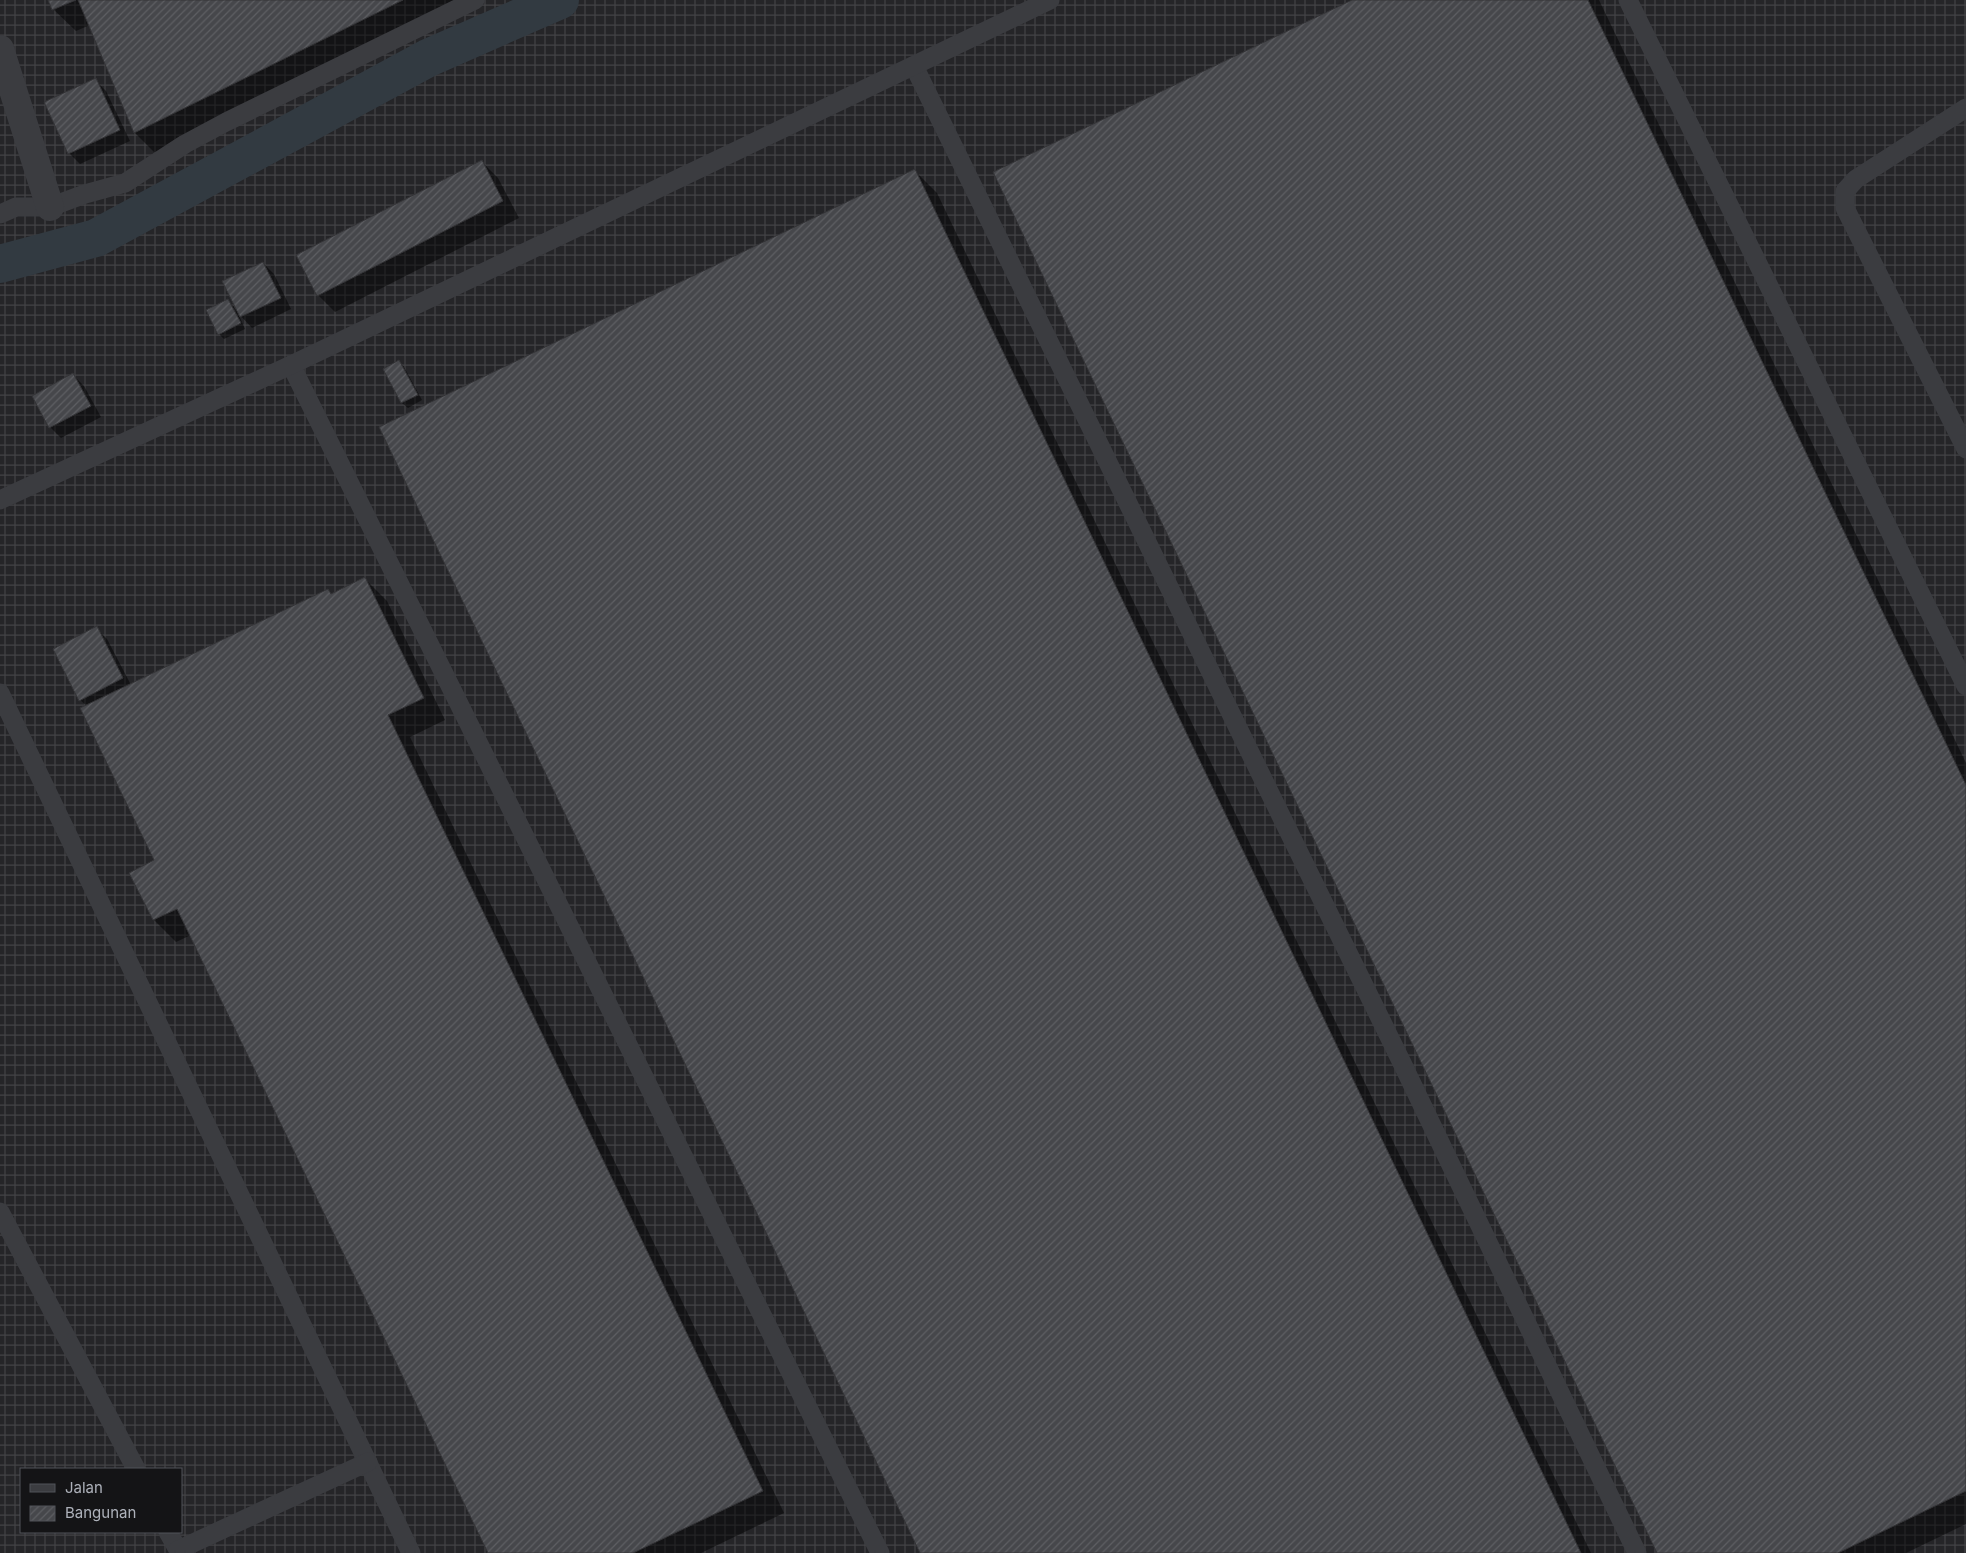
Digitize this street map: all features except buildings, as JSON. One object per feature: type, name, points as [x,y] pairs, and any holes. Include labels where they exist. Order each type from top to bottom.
[{"type":"street","points":[[0,49],[50,206]]},
{"type":"lane","points":[[0,214],[16,207],[50,206],[125,183],[185,144],[226,122],[475,0]]},
{"type":"lane","points":[[0,500],[291,365],[1050,0]]},
{"type":"lane","points":[[1628,0],[1966,686]]},
{"type":"lane","points":[[914,66],[1402,1063],[1637,1553]]},
{"type":"lane","points":[[1966,108],[1856,179],[1845,191],[1845,208],[1966,449]]},
{"type":"lane","points":[[291,365],[880,1553]]},
{"type":"lane","points":[[0,693],[411,1553]]},
{"type":"lane","points":[[0,1212],[135,1468]]},
{"type":"lane","points":[[169,1533],[179,1551],[368,1462]]},
{"type":"shaded area","points":[[0,0],[1966,0],[1966,1553],[0,1553]]},
{"type":"waterway","points":[[0,264],[96,238],[428,58],[560,0]]}]
